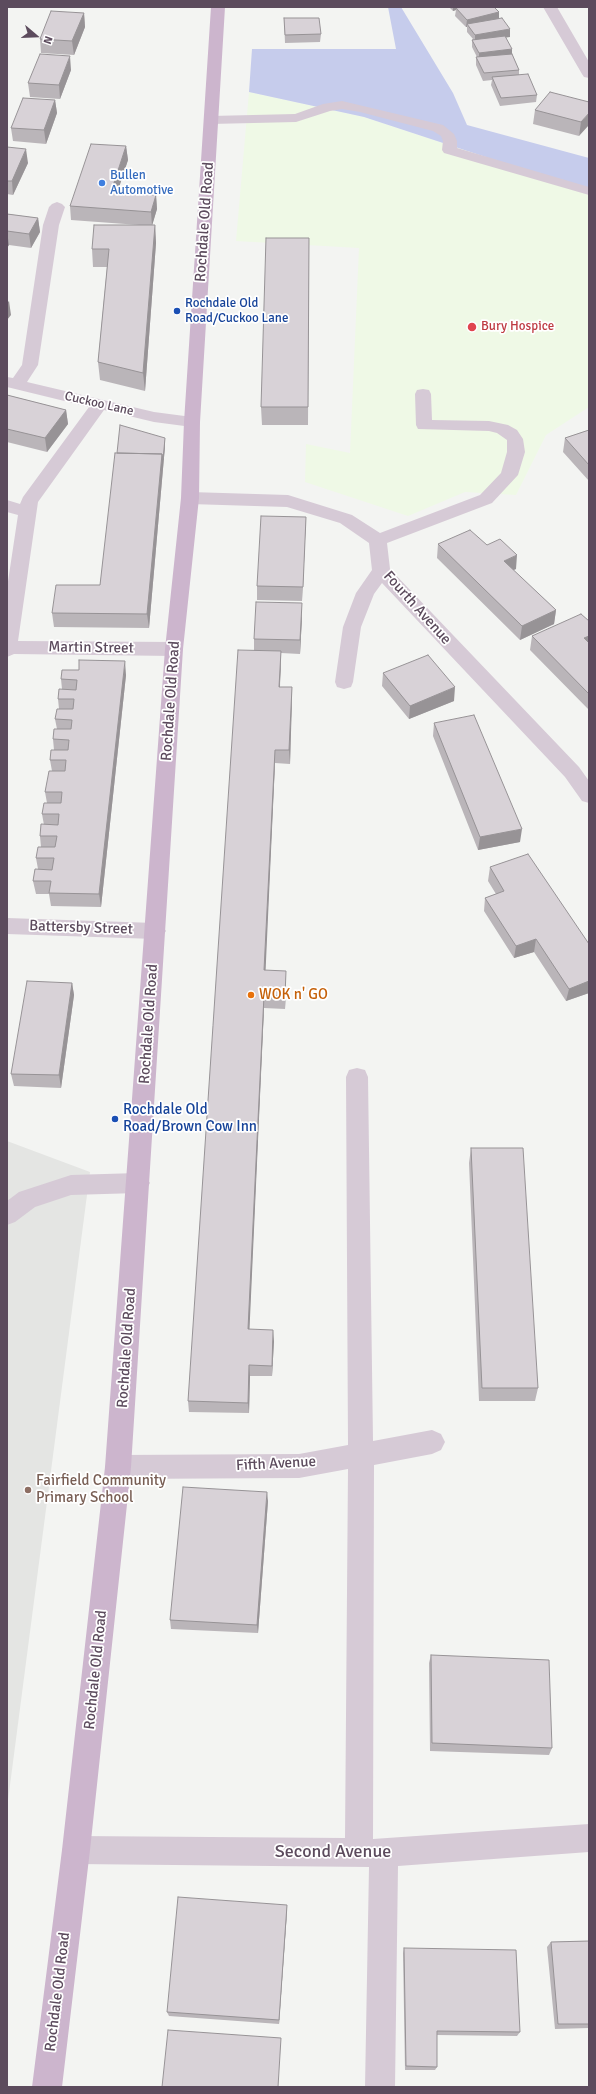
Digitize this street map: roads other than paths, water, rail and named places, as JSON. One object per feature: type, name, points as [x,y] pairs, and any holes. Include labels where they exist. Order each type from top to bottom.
[{"type":"main road","name":"Rochdale Old Road","points":[[47,2087],[76,1850],[118,1467],[174,649],[190,498],[192,422],[218,7]]},
{"type":"street","points":[[550,7],[589,74]]},
{"type":"street","points":[[211,120],[290,119],[328,107],[342,105],[360,108],[438,128],[447,134],[450,141],[449,150],[586,191]]},
{"type":"street","points":[[12,383],[30,365],[51,225],[57,207]]},
{"type":"street","name":"Cuckoo Lane","points":[[12,383],[154,417],[192,422]]},
{"type":"street","points":[[190,498],[288,501],[346,520],[378,540],[486,500],[509,475],[516,452],[515,439],[511,434],[502,429],[489,426],[424,425],[423,394]]},
{"type":"street","points":[[7,648],[29,501],[100,404]]},
{"type":"street","points":[[7,506],[28,512]]},
{"type":"street","name":"Fourth Avenue","points":[[378,540],[381,570],[572,772],[589,796]]},
{"type":"street","points":[[344,682],[352,627],[365,594],[381,570]]},
{"type":"street","name":"Martin Street","points":[[7,648],[174,649]]},
{"type":"street","name":"Battersby Street","points":[[7,926],[155,931]]},
{"type":"street","points":[[357,1077],[361,1455],[380,2087]]},
{"type":"street","points":[[7,1215],[28,1199],[71,1185],[138,1183]]},
{"type":"street","name":"Fifth Avenue","points":[[118,1467],[299,1466],[432,1442]]},
{"type":"street","name":"Second Avenue","points":[[76,1850],[372,1853],[589,1838]]},
{"type":"place","name":"Bullen Automotive","points":[[102,183]]},
{"type":"place","name":"Rochdale Old Road/Cuckoo Lane","points":[[177,311]]},
{"type":"place","name":"Bury Hospice","points":[[472,327]]},
{"type":"place","name":"WOK n' GO","points":[[251,995]]},
{"type":"place","name":"Rochdale Old Road/Brown Cow Inn","points":[[115,1119]]},
{"type":"place","name":"Fairfield Community Primary School","points":[[28,1490]]}]
